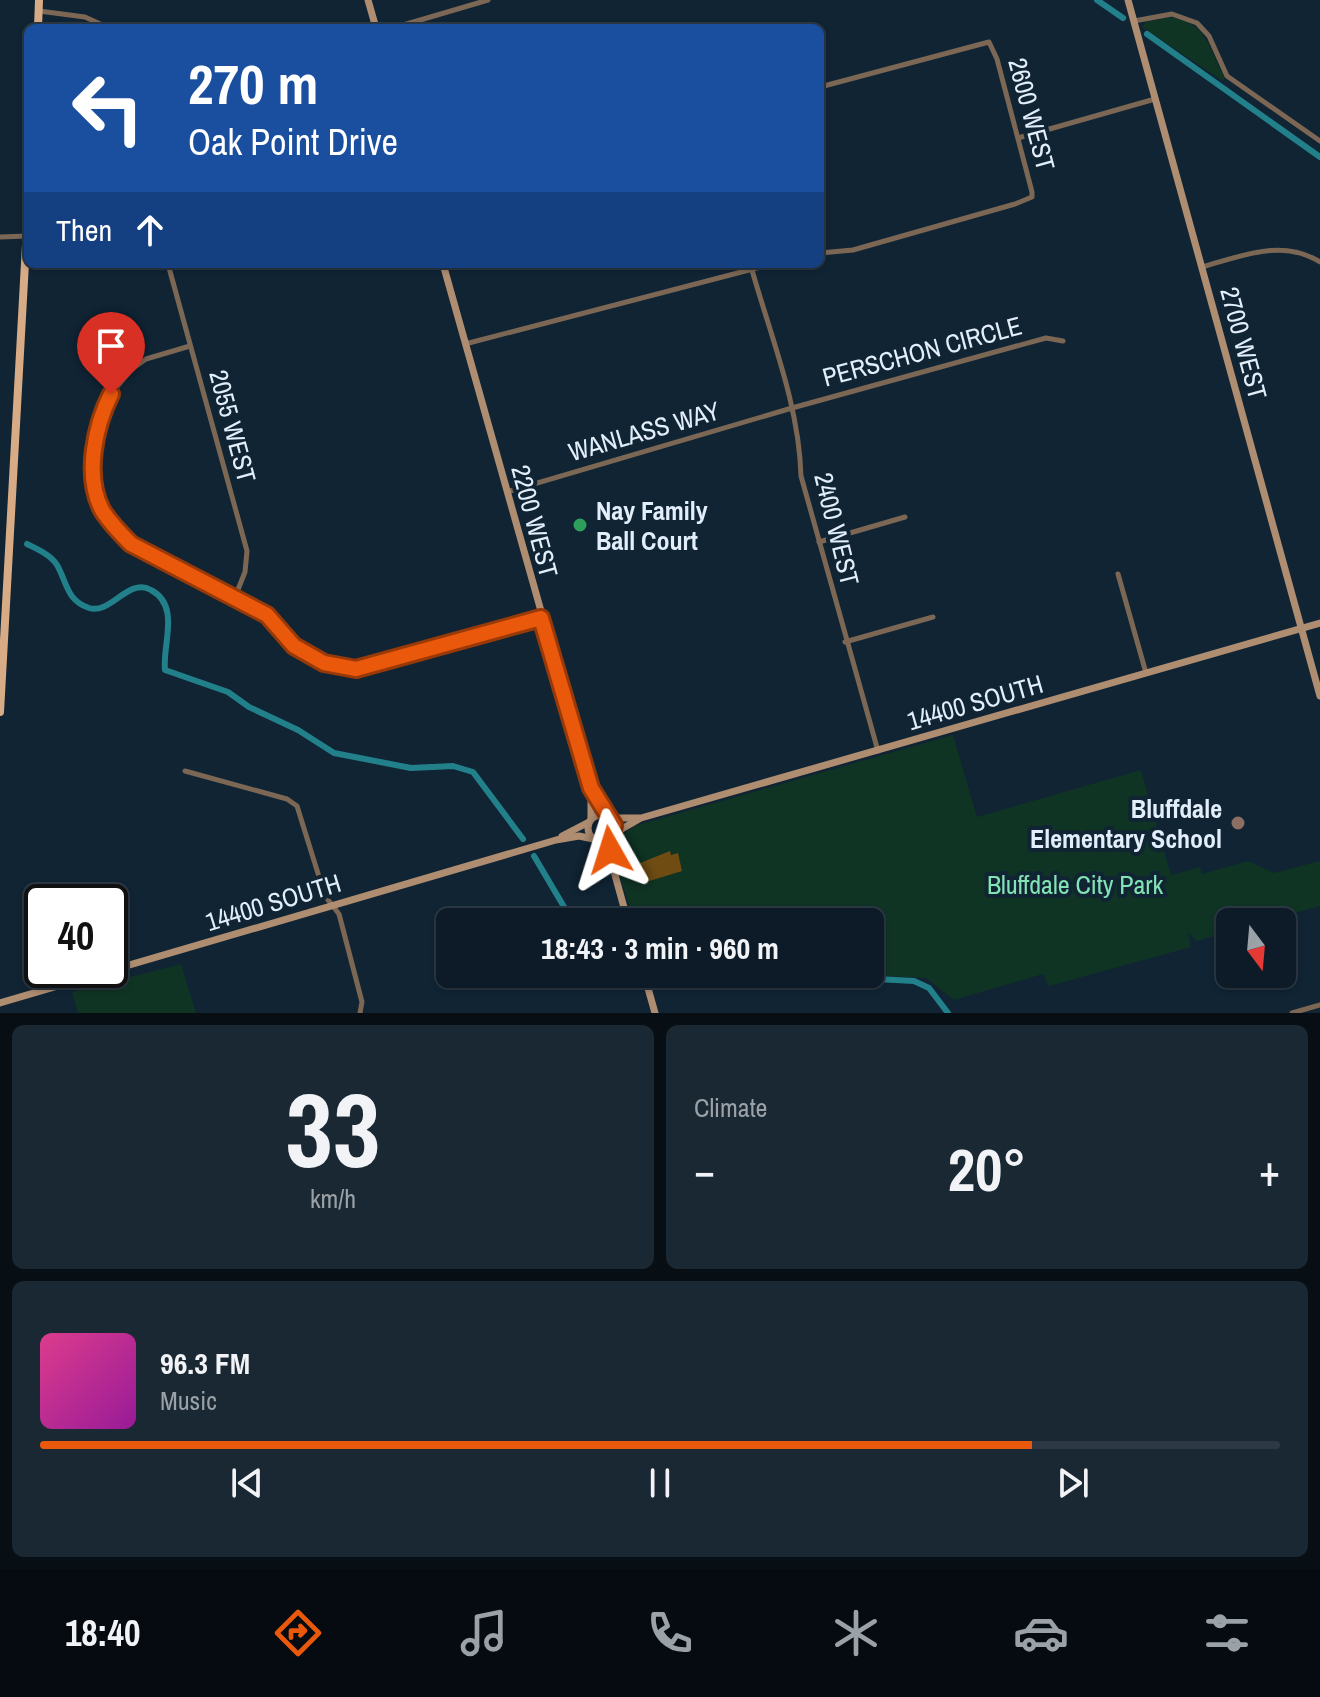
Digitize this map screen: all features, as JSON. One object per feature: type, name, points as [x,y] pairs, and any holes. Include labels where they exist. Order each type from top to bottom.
[{"type":"main road","points":[[38,24],[39,0]]},
{"type":"main road","points":[[368,0],[375,24]]},
{"type":"main road","name":"2700 WEST","points":[[1128,0],[1320,696]]},
{"type":"main road","points":[[0,712],[5,544],[25,268]]},
{"type":"main road","name":"2200 WEST","points":[[444,268],[591,788],[609,817]]},
{"type":"main road","name":"14400 SOUTH","points":[[612,835],[641,818],[1320,623]]},
{"type":"main road","name":"2200 WEST","points":[[590,821],[591,788]]},
{"type":"main road","points":[[612,864],[588,831],[590,821],[598,815],[609,817],[614,825],[612,864],[624,908]]},
{"type":"main road","name":"14400 SOUTH","points":[[609,817],[641,818]]},
{"type":"main road","name":"14400 SOUTH","points":[[556,840],[590,821]]},
{"type":"main road","points":[[594,840],[605,841],[612,835]]},
{"type":"main road","name":"14400 SOUTH","points":[[0,1003],[556,840],[579,836],[594,840]]},
{"type":"main road","points":[[648,988],[655,1013]]},
{"type":"street","points":[[407,24],[488,0]]},
{"type":"street","points":[[39,11],[85,17],[100,24]]},
{"type":"street","points":[[1134,21],[1172,14],[1197,23],[1209,36],[1227,76],[1320,141]]},
{"type":"street","name":"2600 WEST","points":[[824,86],[989,42],[1032,197],[853,250],[824,253]]},
{"type":"street","points":[[1018,138],[1155,99]]},
{"type":"street","points":[[0,237],[24,236]]},
{"type":"street","points":[[1202,267],[1282,249],[1320,262]]},
{"type":"street","name":"2055 WEST","points":[[169,268],[247,551],[245,572],[235,597]]},
{"type":"street","points":[[465,344],[759,268]]},
{"type":"street","name":"2400 WEST","points":[[752,270],[792,408],[800,442],[801,476],[878,751]]},
{"type":"street","name":"PERSCHON CIRCLE","points":[[792,408],[1046,338],[1063,341]]},
{"type":"street","points":[[190,346],[146,359],[116,387],[97,428],[94,476],[101,508],[131,544],[267,615],[294,646],[324,663],[356,669],[541,618]]},
{"type":"street","name":"WANLASS WAY","points":[[507,492],[792,408]]},
{"type":"street","points":[[819,542],[905,517]]},
{"type":"street","points":[[1118,574],[1146,675]]},
{"type":"street","points":[[845,642],[933,617]]},
{"type":"street","points":[[185,771],[287,799],[297,806],[325,896],[339,914],[362,1002],[360,1013]]},
{"type":"street","points":[[1292,1013],[1320,1005]]},
{"type":"green space","points":[[1171,17],[1184,21],[1200,32],[1225,77],[1223,81],[1142,27],[1146,22]]},
{"type":"green space","name":"Bluffdale City Park","points":[[953,735],[977,817],[1141,770],[1171,875],[1200,867],[1202,874],[1248,861],[1274,873],[1320,861],[1320,906],[1296,913],[1296,908],[1216,908],[1216,935],[1197,941],[1188,933],[1191,947],[1049,986],[1043,974],[954,1000],[926,978],[884,976],[884,908],[630,908],[614,859],[615,841],[634,826]]},
{"type":"green space","points":[[181,964],[196,1013],[78,1013],[72,992],[88,988],[128,988],[128,978]]},
{"type":"building","points":[[670,851],[671,855],[678,853],[682,871],[646,882],[640,863]]},
{"type":"waterway","points":[[1097,0],[1123,18]]},
{"type":"waterway","points":[[1147,34],[1320,157]]},
{"type":"waterway","points":[[27,544],[54,561],[71,595],[81,605],[97,609],[135,588],[143,587],[160,597],[168,616],[165,670],[228,692],[249,707],[298,730],[334,753],[411,768],[453,766],[473,772],[523,839]]},
{"type":"waterway","points":[[534,856],[565,908]]},
{"type":"waterway","points":[[884,979],[914,981],[929,988],[948,1013]]},
{"type":"place","name":"Nay Family Ball Court","points":[[580,525]]},
{"type":"place","name":"Bluffdale Elementary School","points":[[1238,823]]},
{"type":"route","points":[[111,394],[97,428],[94,476],[101,508],[113,526],[131,544],[267,615],[294,646],[324,663],[356,669],[541,618],[591,788],[613,821],[615,829],[610,850]]}]
